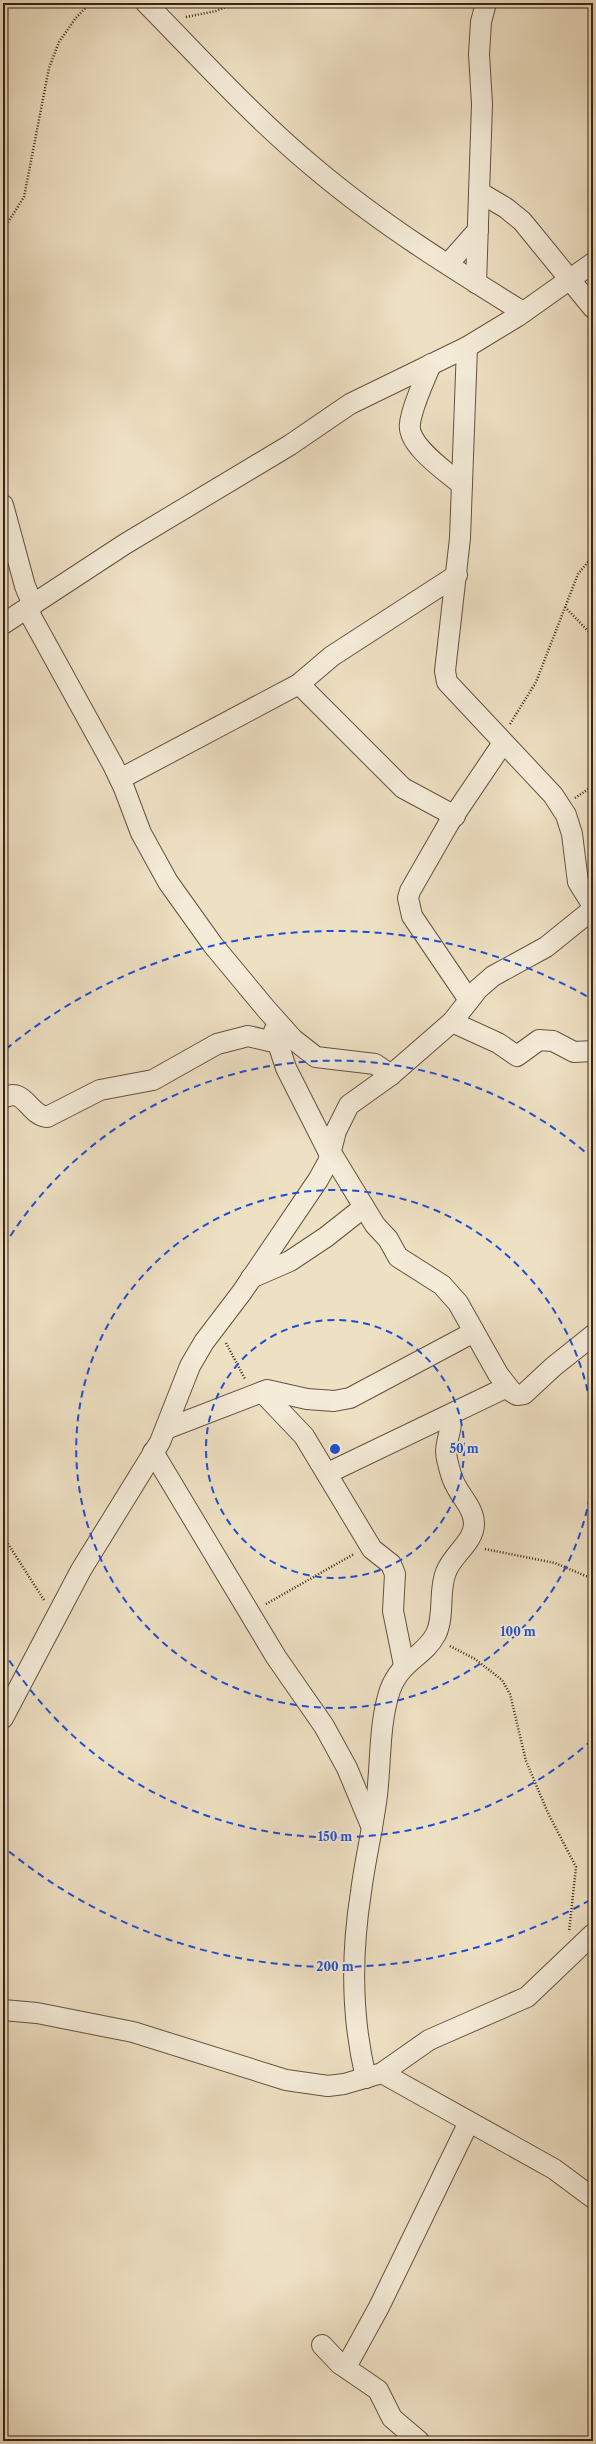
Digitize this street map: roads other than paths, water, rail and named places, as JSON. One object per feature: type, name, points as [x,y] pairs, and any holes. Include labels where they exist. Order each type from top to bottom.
[{"type":"street","points":[[146,3],[238,98],[316,170],[383,222],[523,312]]},
{"type":"street","points":[[472,3],[481,22]]},
{"type":"street","points":[[476,282],[482,104],[479,54],[481,22],[486,3]]},
{"type":"street","points":[[479,192],[506,208],[522,221],[593,308]]},
{"type":"street","points":[[448,264],[478,230]]},
{"type":"street","points":[[3,624],[125,544],[290,445],[350,404],[430,364],[468,347],[523,312],[593,264]]},
{"type":"street","points":[[3,1718],[110,1520],[166,1429],[190,1366],[216,1325],[251,1278],[318,1180],[330,1153],[336,1131],[350,1105],[391,1075],[452,1022],[469,1000],[493,976],[546,947],[593,908],[578,882],[572,834],[566,815],[553,795],[501,742],[447,682],[445,671],[456,575],[462,485],[468,347]]},
{"type":"street","points":[[430,364],[410,423],[412,436],[426,454],[462,485]]},
{"type":"street","points":[[3,505],[30,607],[120,779],[141,833],[168,882],[213,945],[293,1039],[316,1057],[371,1063],[391,1075]]},
{"type":"street","points":[[120,779],[299,684],[344,648],[456,575]]},
{"type":"street","points":[[299,684],[403,788],[455,816]]},
{"type":"street","points":[[469,1000],[412,916],[409,906],[410,891],[501,742]]},
{"type":"street","points":[[267,1010],[286,1068],[330,1153],[364,1207],[398,1257],[442,1285],[451,1294],[467,1317],[474,1332],[507,1387],[517,1395],[524,1394],[553,1367],[593,1336]]},
{"type":"street","points":[[452,1022],[498,1043],[517,1056],[539,1040],[553,1041],[574,1052],[593,1051]]},
{"type":"street","points":[[3,1098],[14,1094],[19,1095],[38,1114],[47,1117],[100,1090],[153,1080],[217,1044],[248,1036],[278,1043]]},
{"type":"street","points":[[251,1278],[290,1261],[326,1237],[364,1207]]},
{"type":"street","points":[[166,1429],[267,1390],[307,1399],[334,1401],[350,1398],[474,1332]]},
{"type":"street","points":[[328,1473],[507,1387]]},
{"type":"street","points":[[258,1393],[293,1423],[328,1473],[370,1545],[391,1564],[395,1574],[393,1611],[404,1665]]},
{"type":"street","points":[[450,1415],[452,1425],[445,1446],[446,1456],[455,1485],[468,1506],[474,1524],[472,1532],[447,1569],[442,1584],[438,1628],[433,1638],[404,1665],[396,1675],[390,1693],[372,1828],[360,1893],[354,1958],[353,2002],[358,2045],[374,2075],[469,2122],[554,2169],[593,2198]]},
{"type":"street","points":[[153,1452],[276,1657],[324,1726],[347,1768],[372,1828]]},
{"type":"street","points":[[3,2010],[37,2013],[133,2032],[286,2080],[328,2086],[374,2075],[429,2040],[526,1997],[566,1962],[593,1934]]},
{"type":"street","points":[[346,2367],[379,2307],[469,2122]]},
{"type":"street","points":[[322,2345],[346,2367],[378,2390],[392,2418],[419,2441]]}]
